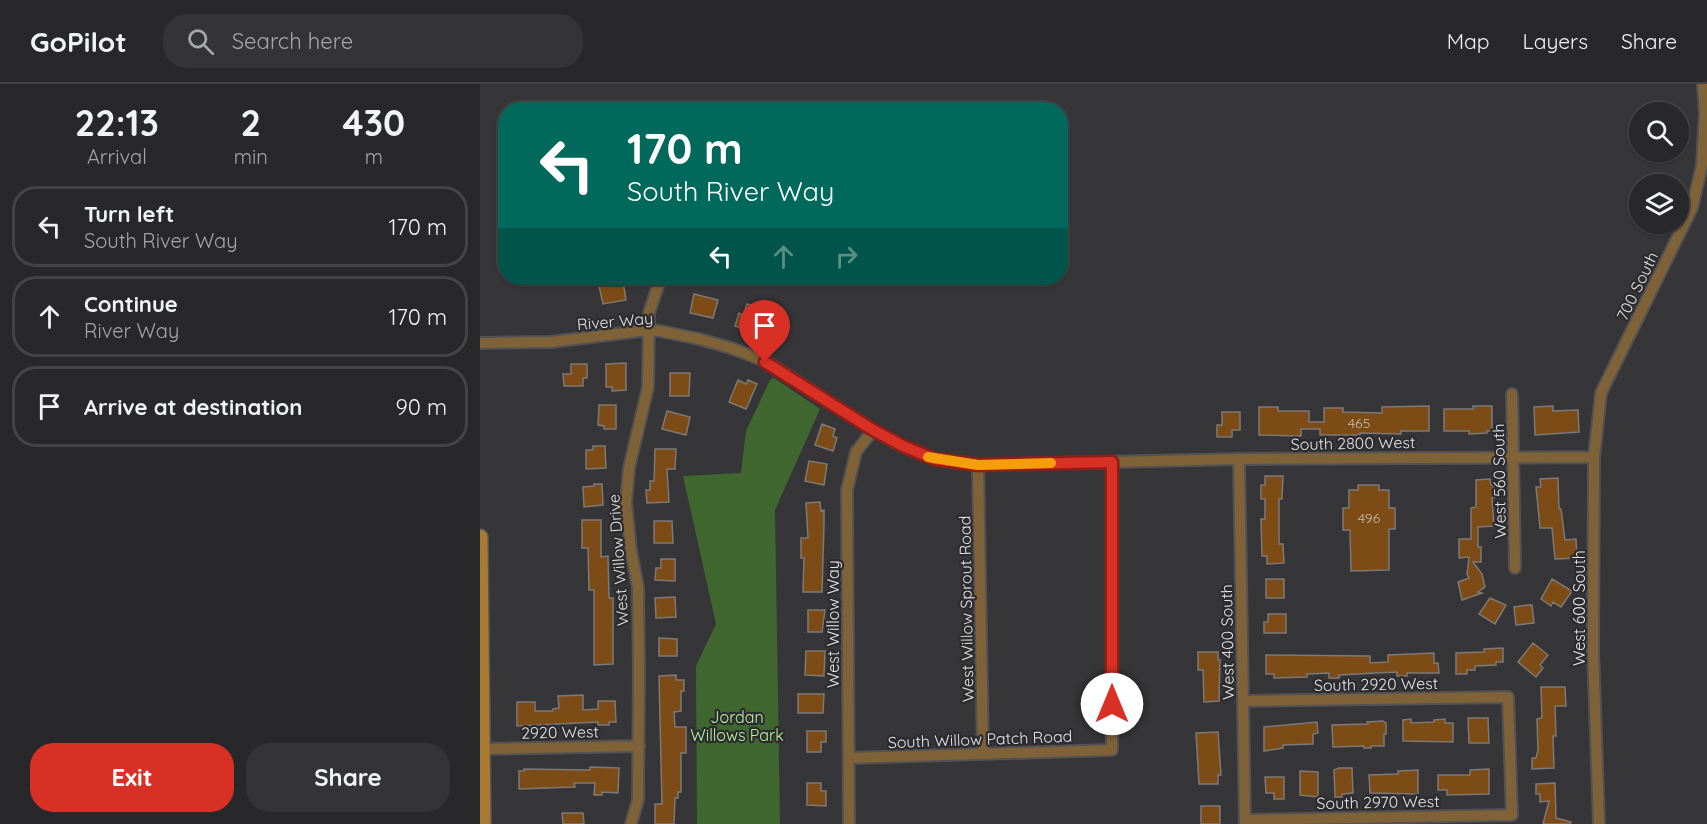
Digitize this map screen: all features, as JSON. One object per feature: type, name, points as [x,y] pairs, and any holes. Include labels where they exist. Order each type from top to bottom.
[{"type":"main road","points":[[480,537],[483,824]]},
{"type":"street","name":"700 South","points":[[1601,393],[1692,208],[1702,165],[1705,112],[1703,84]]},
{"type":"street","name":"West Willow Drive","points":[[631,824],[639,800],[638,586],[631,551],[626,503],[629,468],[648,387],[649,313],[658,285]]},
{"type":"street","name":"River Way","points":[[480,343],[551,342],[648,330],[699,339],[731,348],[765,362],[873,430],[903,446],[934,459],[978,465]]},
{"type":"street","name":"West 600 South","points":[[1599,824],[1593,650],[1594,457],[1601,393]]},
{"type":"street","name":"West 560 South","points":[[1512,394],[1515,568]]},
{"type":"street","name":"West Willow Way","points":[[849,824],[847,490],[856,452],[873,430]]},
{"type":"street","name":"South 2800 West","points":[[978,465],[1239,459],[1594,457]]},
{"type":"street","name":"West 400 South","points":[[1239,459],[1245,822]]},
{"type":"street","name":"South Willow Patch Road","points":[[849,758],[1112,750],[1112,462]]},
{"type":"street","name":"West Willow Sprout Road","points":[[978,465],[983,754]]},
{"type":"street","name":"South 2920 West","points":[[1244,701],[1508,697],[1512,815]]},
{"type":"street","name":"2920 West","points":[[482,749],[639,746]]},
{"type":"street","name":"South 2970 West","points":[[1245,822],[1512,815]]},
{"type":"green space","name":"Jordan Willows Park","points":[[774,378],[820,409],[775,510],[780,824],[697,824],[696,666],[716,624],[683,476],[741,473],[746,431],[770,380]]},
{"type":"building","points":[[624,285],[626,300],[603,304],[599,286]]},
{"type":"building","points":[[694,294],[718,300],[713,318],[690,313]]},
{"type":"building","points":[[747,304],[766,310],[758,334],[735,326],[739,313],[743,315]]},
{"type":"building","points":[[626,363],[626,390],[612,391],[612,387],[606,387],[606,364]]},
{"type":"building","points":[[571,364],[587,364],[587,378],[583,378],[583,386],[564,386],[563,374],[571,374]]},
{"type":"building","points":[[670,373],[690,373],[689,396],[670,396]]},
{"type":"building","points":[[738,380],[746,384],[748,380],[757,384],[746,409],[729,402]]},
{"type":"building","points":[[599,405],[616,405],[616,429],[604,429],[604,426],[598,425]]},
{"type":"building","points":[[1429,406],[1429,431],[1401,431],[1401,434],[1320,435],[1320,429],[1301,429],[1301,436],[1259,435],[1259,407],[1278,407],[1278,411],[1309,411],[1309,422],[1324,422],[1324,408],[1343,408],[1343,412],[1382,413],[1382,407]]},
{"type":"building","points":[[1473,406],[1492,406],[1492,431],[1469,434],[1469,431],[1444,431],[1444,409],[1473,409]]},
{"type":"building","points":[[1553,406],[1553,411],[1578,410],[1579,432],[1535,435],[1534,407]]},
{"type":"building","points":[[667,411],[690,417],[686,435],[662,429]]},
{"type":"building","points":[[1222,412],[1240,412],[1240,430],[1232,430],[1232,437],[1217,437],[1217,425],[1222,425]]},
{"type":"building","points":[[822,424],[835,429],[833,436],[837,438],[833,451],[815,445]]},
{"type":"building","points":[[593,446],[605,446],[606,468],[586,469],[586,450],[593,450]]},
{"type":"building","points":[[655,449],[676,449],[675,469],[667,469],[669,502],[647,503],[646,490],[650,490],[650,481],[654,481]]},
{"type":"building","points":[[809,461],[827,464],[824,485],[805,481]]},
{"type":"building","points":[[1265,476],[1283,476],[1282,499],[1279,499],[1279,544],[1283,544],[1284,563],[1267,564],[1267,556],[1262,556],[1261,519],[1265,519],[1265,499],[1261,499],[1261,485],[1265,485]]},
{"type":"building","points":[[1558,478],[1559,509],[1561,509],[1565,540],[1576,539],[1577,558],[1555,559],[1552,528],[1540,528],[1536,487],[1541,487],[1540,479]]},
{"type":"building","points":[[1490,479],[1493,485],[1494,526],[1478,527],[1481,562],[1473,562],[1482,574],[1485,587],[1478,592],[1482,593],[1462,600],[1458,582],[1469,578],[1467,574],[1469,557],[1459,558],[1459,539],[1471,539],[1471,508],[1476,507],[1476,480]]},
{"type":"building","points":[[594,484],[602,484],[603,505],[584,507],[583,487],[594,486]]},
{"type":"building","points":[[1358,485],[1379,485],[1379,490],[1389,490],[1389,508],[1395,508],[1395,529],[1389,529],[1389,570],[1351,571],[1350,530],[1343,530],[1343,508],[1349,508],[1349,490],[1358,490]]},
{"type":"building","points":[[820,502],[821,511],[824,510],[822,592],[803,592],[804,558],[801,558],[801,538],[808,538],[806,503]]},
{"type":"building","points":[[582,520],[601,520],[601,557],[608,556],[609,598],[613,598],[613,664],[594,665],[594,590],[589,590],[588,548],[582,548]]},
{"type":"building","points":[[654,521],[672,521],[673,543],[654,543]]},
{"type":"building","points":[[661,559],[675,559],[675,581],[655,580],[656,568],[661,568]]},
{"type":"building","points":[[1266,579],[1284,579],[1284,598],[1266,598]]},
{"type":"building","points":[[1552,579],[1572,591],[1561,607],[1553,602],[1551,606],[1541,599]]},
{"type":"building","points":[[675,597],[676,617],[656,618],[655,598]]},
{"type":"building","points":[[1490,598],[1506,605],[1495,624],[1479,614]]},
{"type":"building","points":[[1532,605],[1534,623],[1516,625],[1514,607]]},
{"type":"building","points":[[808,610],[825,610],[822,632],[808,632]]},
{"type":"building","points":[[1268,614],[1286,614],[1286,633],[1264,633],[1264,622],[1268,622]]},
{"type":"building","points":[[659,638],[677,639],[677,656],[659,656]]},
{"type":"building","points":[[1533,643],[1548,655],[1540,665],[1543,668],[1536,677],[1518,662]]},
{"type":"building","points":[[1503,648],[1503,662],[1496,662],[1496,665],[1475,666],[1475,670],[1467,670],[1467,674],[1456,674],[1456,653],[1484,652],[1484,649]]},
{"type":"building","points":[[806,651],[825,651],[824,676],[805,675]]},
{"type":"building","points":[[1198,652],[1218,652],[1218,660],[1220,660],[1219,701],[1204,702],[1203,670],[1198,670]]},
{"type":"building","points":[[1434,653],[1434,663],[1438,663],[1439,673],[1407,673],[1407,676],[1397,676],[1397,672],[1376,673],[1339,675],[1339,678],[1329,678],[1329,673],[1307,674],[1307,677],[1274,678],[1274,674],[1266,674],[1266,655],[1370,656],[1370,663],[1388,662],[1388,655]]},
{"type":"building","points":[[676,675],[676,680],[684,680],[684,691],[681,691],[681,711],[674,712],[675,727],[686,727],[686,753],[681,753],[681,792],[678,792],[678,798],[675,798],[674,824],[655,824],[655,804],[662,804],[659,676]]},
{"type":"building","points":[[1541,687],[1565,687],[1566,706],[1555,706],[1554,768],[1532,769],[1532,758],[1536,758],[1538,750],[1537,719],[1542,718]]},
{"type":"building","points":[[798,694],[824,694],[823,713],[798,713]]},
{"type":"building","points":[[583,695],[583,710],[598,709],[598,701],[615,701],[616,722],[609,722],[609,725],[598,725],[598,722],[517,726],[517,702],[535,702],[535,711],[553,711],[559,708],[558,696]]},
{"type":"building","points":[[1468,718],[1488,718],[1489,743],[1469,743]]},
{"type":"building","points":[[1411,719],[1411,723],[1445,719],[1445,723],[1453,723],[1453,742],[1403,741],[1403,720]]},
{"type":"building","points":[[1383,721],[1386,723],[1384,746],[1333,747],[1332,725],[1368,724],[1367,722]]},
{"type":"building","points":[[1317,722],[1318,733],[1313,734],[1313,744],[1283,745],[1283,748],[1264,751],[1264,727]]},
{"type":"building","points":[[807,731],[826,731],[826,742],[821,742],[821,752],[807,752]]},
{"type":"building","points":[[1218,732],[1221,775],[1218,775],[1218,784],[1199,784],[1196,733]]},
{"type":"building","points":[[590,767],[619,768],[618,793],[602,792],[602,795],[594,795],[595,783],[574,783],[575,787],[519,789],[519,771],[524,771],[524,769],[590,770]]},
{"type":"building","points":[[1352,768],[1353,793],[1335,797],[1334,770]]},
{"type":"building","points":[[1489,769],[1489,794],[1447,795],[1447,790],[1438,790],[1438,775],[1470,775],[1470,770]]},
{"type":"building","points":[[1418,770],[1418,794],[1370,793],[1369,775],[1398,774],[1398,771]]},
{"type":"building","points":[[1300,771],[1318,772],[1318,797],[1300,795]]},
{"type":"building","points":[[1265,777],[1284,777],[1284,799],[1274,799],[1274,793],[1266,793]]},
{"type":"building","points":[[807,783],[821,783],[821,791],[826,791],[826,806],[807,805]]},
{"type":"building","points":[[1555,783],[1556,818],[1571,822],[1570,824],[1543,824],[1549,801],[1540,802],[1540,794],[1536,794],[1536,784]]},
{"type":"building","points":[[1201,806],[1220,806],[1220,824],[1201,824]]},
{"type":"building","points":[[562,813],[583,813],[584,824],[563,824]]},
{"type":"slow traffic","points":[[928,457],[978,465],[1051,463]]},
{"type":"route","points":[[765,362],[873,430],[934,459],[978,465],[1112,462],[1112,704]]}]
